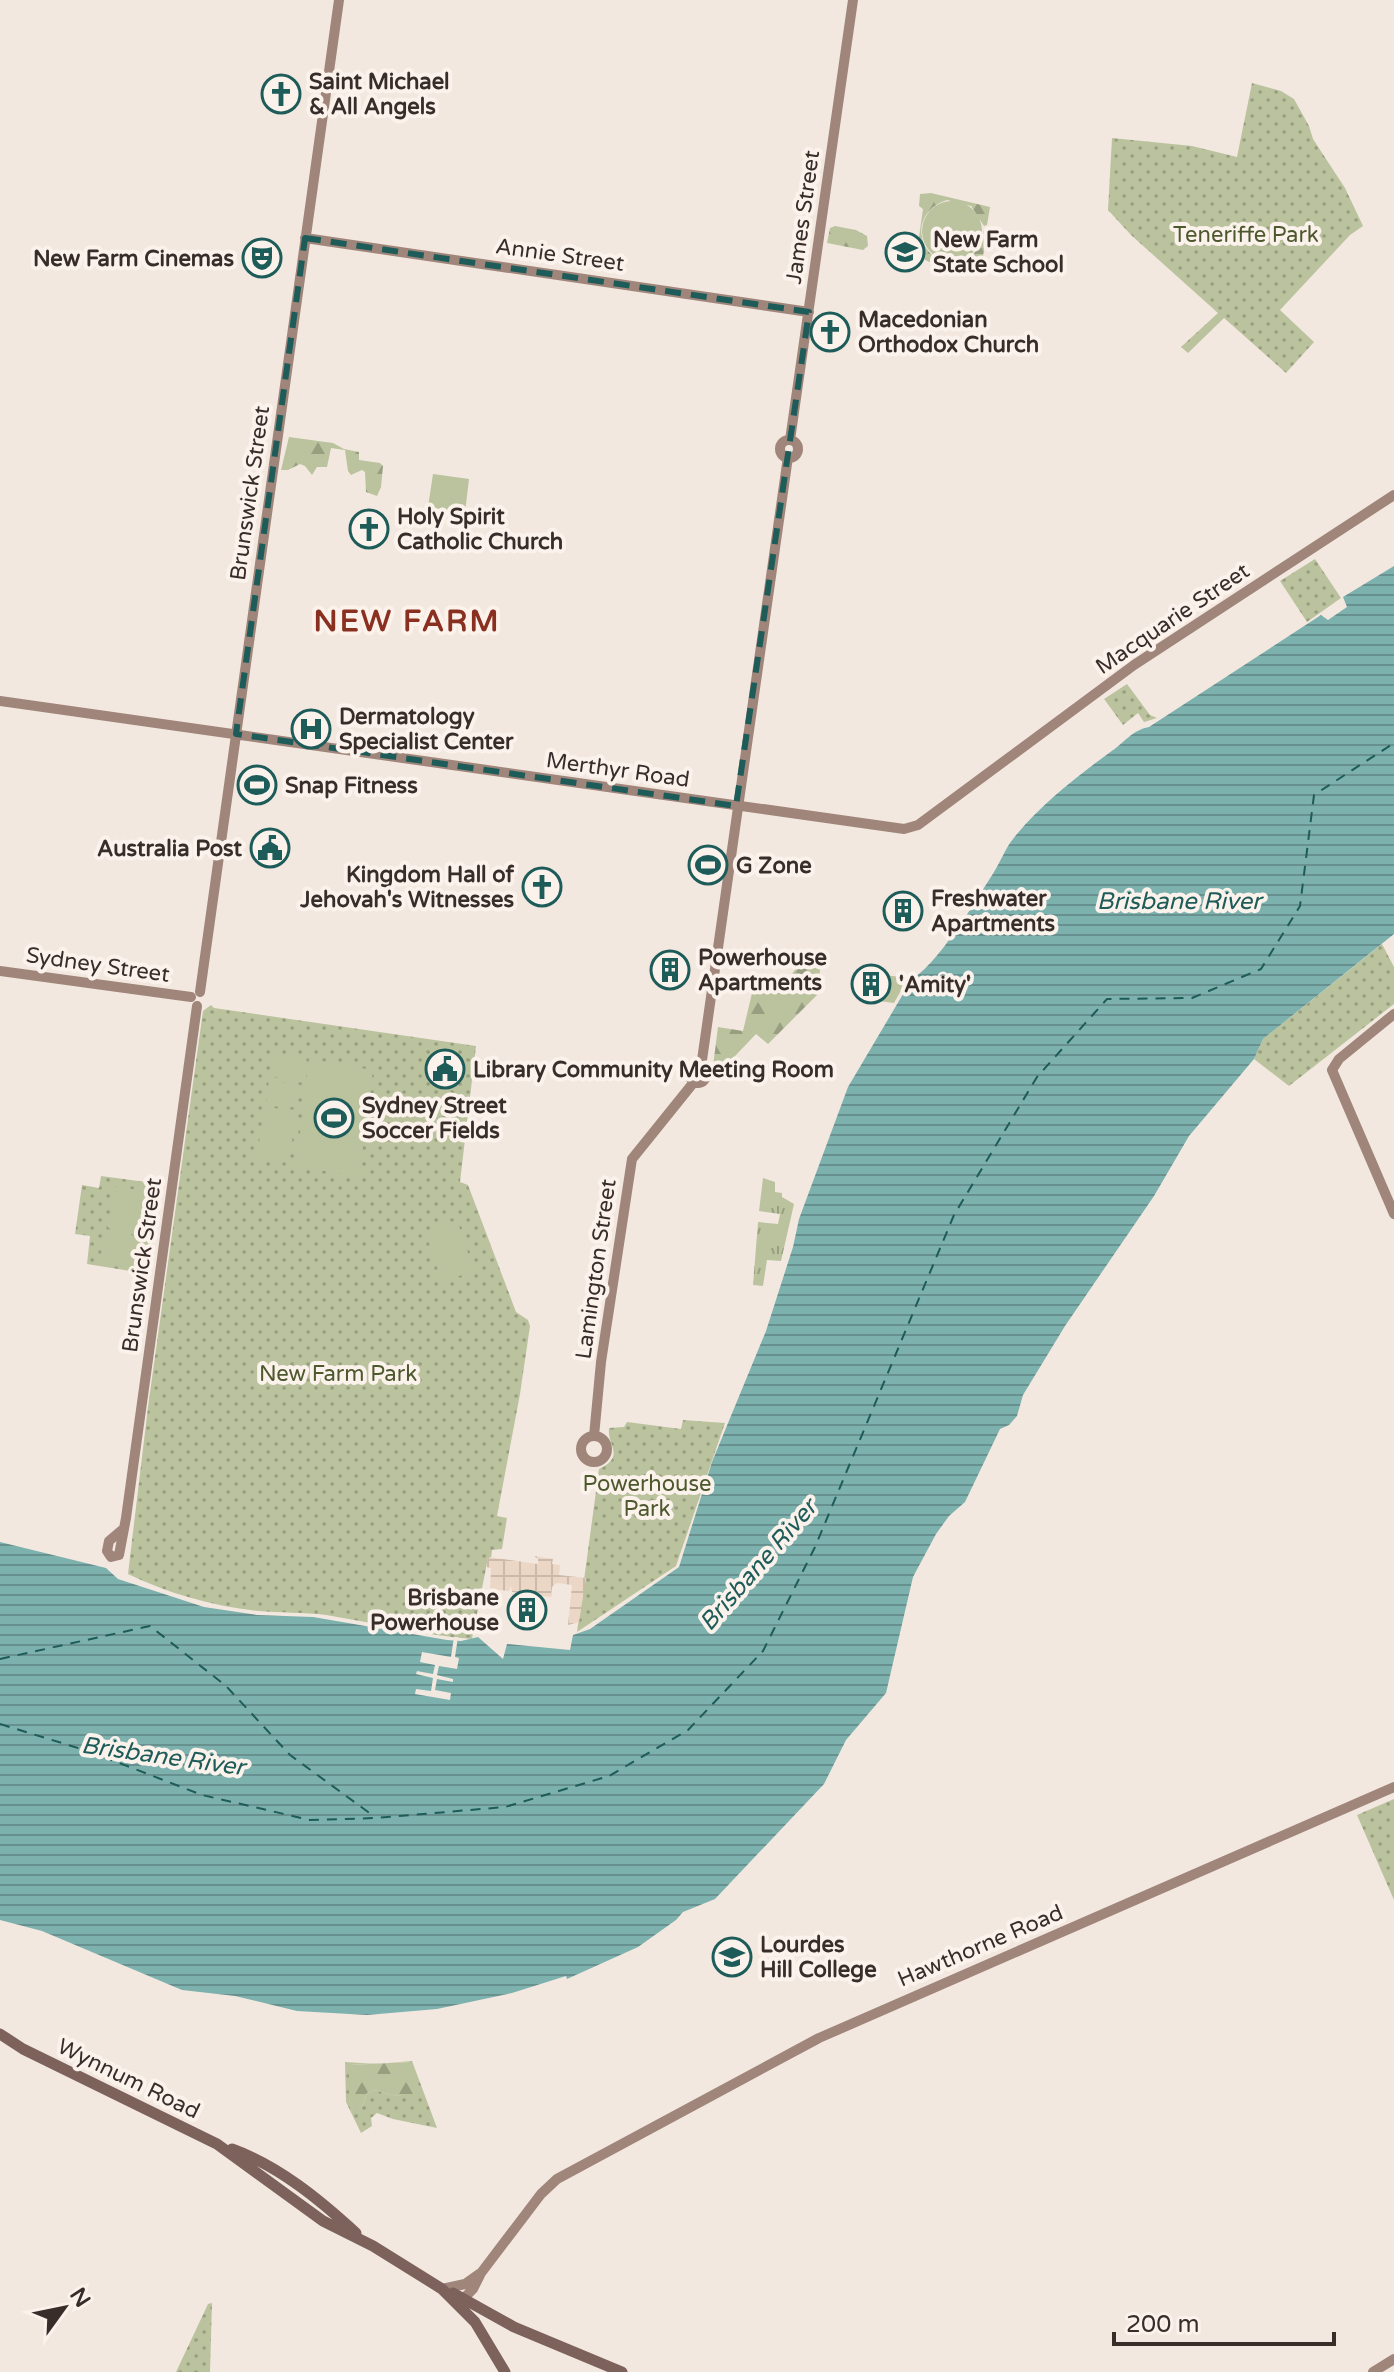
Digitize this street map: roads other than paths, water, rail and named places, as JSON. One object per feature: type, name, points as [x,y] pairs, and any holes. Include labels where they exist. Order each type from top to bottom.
[{"type":"main road","name":"Wynnum Road","points":[[0,2034],[23,2049],[217,2144],[266,2163],[365,2242]]},
{"type":"main road","name":"Wynnum Road","points":[[0,2043],[23,2049]]},
{"type":"main road","name":"Wynnum Road","points":[[217,2144],[323,2221],[365,2242],[460,2300],[622,2372]]},
{"type":"main road","points":[[266,2163],[267,2173],[274,2183]]},
{"type":"main road","points":[[317,2201],[325,2215],[323,2221]]},
{"type":"main road","points":[[460,2300],[505,2372]]},
{"type":"main road","points":[[487,2341],[489,2326],[503,2321]]},
{"type":"street","name":"Brunswick Street","points":[[122,1530],[127,1514],[196,998],[339,0]]},
{"type":"street","name":"James Street","points":[[736,806],[788,457],[795,455],[797,450],[796,444],[790,440],[853,0]]},
{"type":"street","name":"Annie Street","points":[[305,238],[809,312]]},
{"type":"street","name":"Macquarie Street","points":[[978,781],[1134,665],[1394,495]]},
{"type":"street","name":"Merthyr Road","points":[[0,701],[904,829],[918,825],[978,781]]},
{"type":"street","name":"Lamington Street","points":[[594,1436],[601,1362],[632,1159],[694,1082],[700,1083],[705,1078],[706,1072],[701,1067],[736,806]]},
{"type":"street","name":"Sydney Street","points":[[0,971],[196,998]]},
{"type":"street","points":[[1394,1014],[1339,1059],[1332,1070],[1394,1214]]},
{"type":"street","name":"Hawthorne Road","points":[[460,2300],[474,2288],[481,2273],[541,2194],[557,2179],[810,2043],[1394,1787]]},
{"type":"street","points":[[443,2289],[465,2284],[481,2273]]},
{"type":"street","points":[[1373,2372],[1394,2359]]},
{"type":"water","name":"Brisbane River","points":[[1394,566],[1394,934],[1263,1039],[1254,1059],[1189,1136],[1154,1196],[1065,1326],[1023,1395],[1017,1416],[1000,1429],[965,1502],[949,1516],[936,1534],[913,1577],[886,1693],[846,1740],[824,1784],[715,1899],[683,1912],[638,1947],[567,1979],[566,1976],[512,1993],[437,2009],[367,2015],[297,2011],[235,1996],[182,1990],[42,1931],[0,1920],[0,1542],[106,1568],[118,1579],[204,1607],[257,1615],[313,1617],[447,1640],[478,1637],[503,1659],[507,1644],[570,1650],[573,1635],[590,1629],[679,1567],[712,1462],[766,1331],[799,1219],[848,1087],[912,979],[933,960],[956,930],[1013,839],[1058,793],[1133,734],[1149,727],[1321,615],[1328,620],[1347,607],[1343,597]]},
{"type":"place","name":"Saint Michael & All Angels","points":[[281,94]]},
{"type":"place","name":"New Farm State School","points":[[905,252]]},
{"type":"place","name":"New Farm Cinemas","points":[[262,258]]},
{"type":"place","name":"Macedonian Orthodox Church","points":[[830,332]]},
{"type":"place","name":"Holy Spirit Catholic Church","points":[[369,529]]},
{"type":"place","name":"Dermatology Specialist Center","points":[[311,729]]},
{"type":"place","name":"Snap Fitness","points":[[257,785]]},
{"type":"place","name":"Australia Post","points":[[270,848]]},
{"type":"place","name":"G Zone","points":[[708,865]]},
{"type":"place","name":"Kingdom Hall of Jehovah's Witnesses","points":[[542,887]]},
{"type":"place","name":"Freshwater Apartments","points":[[903,911]]},
{"type":"place","name":"Powerhouse Apartments","points":[[670,970]]},
{"type":"place","name":"'Amity'","points":[[871,984]]},
{"type":"place","name":"Library Community Meeting Room","points":[[445,1069]]},
{"type":"place","name":"Sydney Street Soccer Fields","points":[[334,1118]]},
{"type":"place","name":"Brisbane Powerhouse","points":[[527,1610]]},
{"type":"place","name":"Lourdes Hill College","points":[[732,1957]]},
{"type":"district","name":"NEW FARM","points":[[407,621]]},
{"type":"park label","name":"Teneriffe Park","points":[[1246,234]]},
{"type":"park label","name":"New Farm Park","points":[[338,1373]]},
{"type":"park label","name":"Powerhouse Park","points":[[647,1496]]}]
